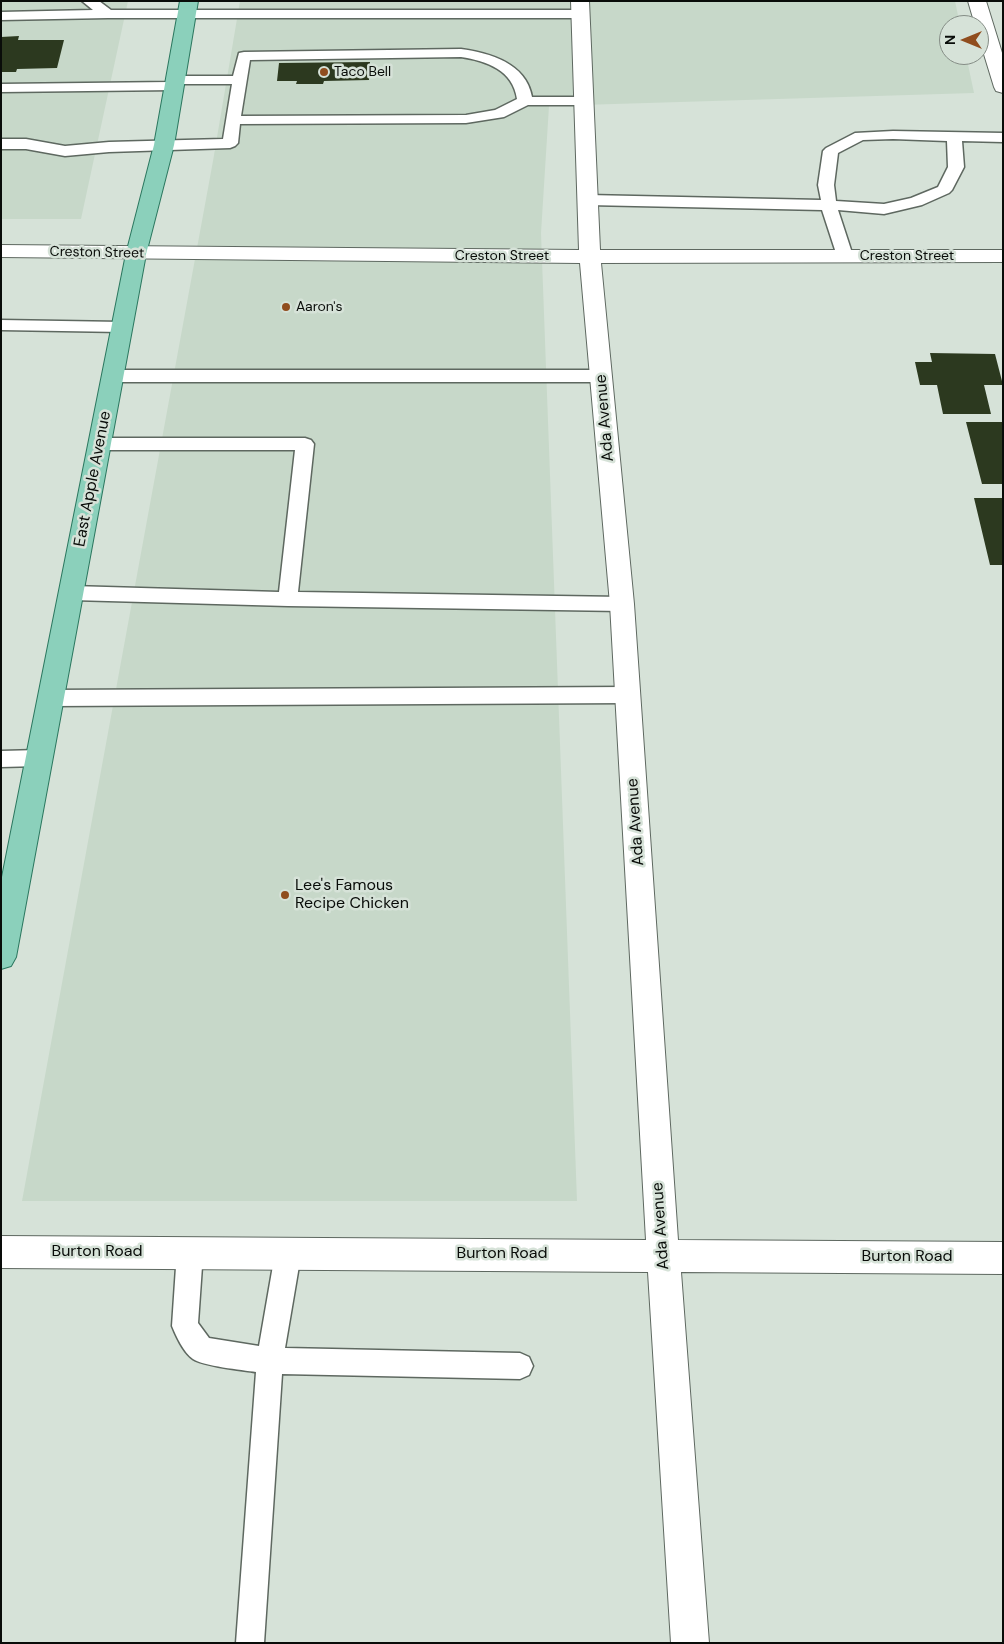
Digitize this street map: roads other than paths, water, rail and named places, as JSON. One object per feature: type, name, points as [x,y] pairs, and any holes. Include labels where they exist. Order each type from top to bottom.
[{"type":"main road","name":"East Apple Avenue","points":[[1,957],[8,891],[39,758],[136,254],[164,145],[188,7]]},
{"type":"street","points":[[977,1],[997,45],[1003,87]]},
{"type":"street","name":"Ada Avenue","points":[[581,8],[590,256],[622,604],[663,1255],[690,1643]]},
{"type":"street","name":"Creston Street","points":[[1,251],[136,254],[1003,256]]},
{"type":"street","name":"Burton Road","points":[[1,1252],[1003,1258]]},
{"type":"lane","points":[[89,1],[108,14]]},
{"type":"lane","points":[[1,16],[108,14],[188,7],[581,8]]},
{"type":"lane","points":[[1,144],[26,144],[65,152],[109,147],[230,143],[244,56],[461,53],[484,56],[501,64],[520,82],[525,100]]},
{"type":"lane","points":[[1,88],[240,80]]},
{"type":"lane","points":[[233,120],[466,119],[499,114],[525,100],[584,101]]},
{"type":"lane","points":[[845,256],[832,220],[826,185],[831,151],[860,136],[1003,138]]},
{"type":"lane","points":[[588,200],[884,209],[916,202],[944,190],[956,167],[954,136]]},
{"type":"lane","points":[[1,326],[122,327]]},
{"type":"lane","points":[[113,376],[601,376]]},
{"type":"lane","points":[[100,444],[305,444],[288,599]]},
{"type":"lane","points":[[72,593],[288,599],[622,604]]},
{"type":"lane","points":[[51,698],[628,695]]},
{"type":"lane","points":[[1,759],[39,758]]},
{"type":"lane","points":[[190,1252],[185,1326],[202,1350],[270,1361],[520,1366]]},
{"type":"lane","points":[[250,1643],[270,1361],[288,1254]]},
{"type":"place","name":"Taco Bell","points":[[324,72]]},
{"type":"place","name":"Aaron's","points":[[286,307]]},
{"type":"place","name":"Lee's Famous Recipe Chicken","points":[[285,895]]}]
